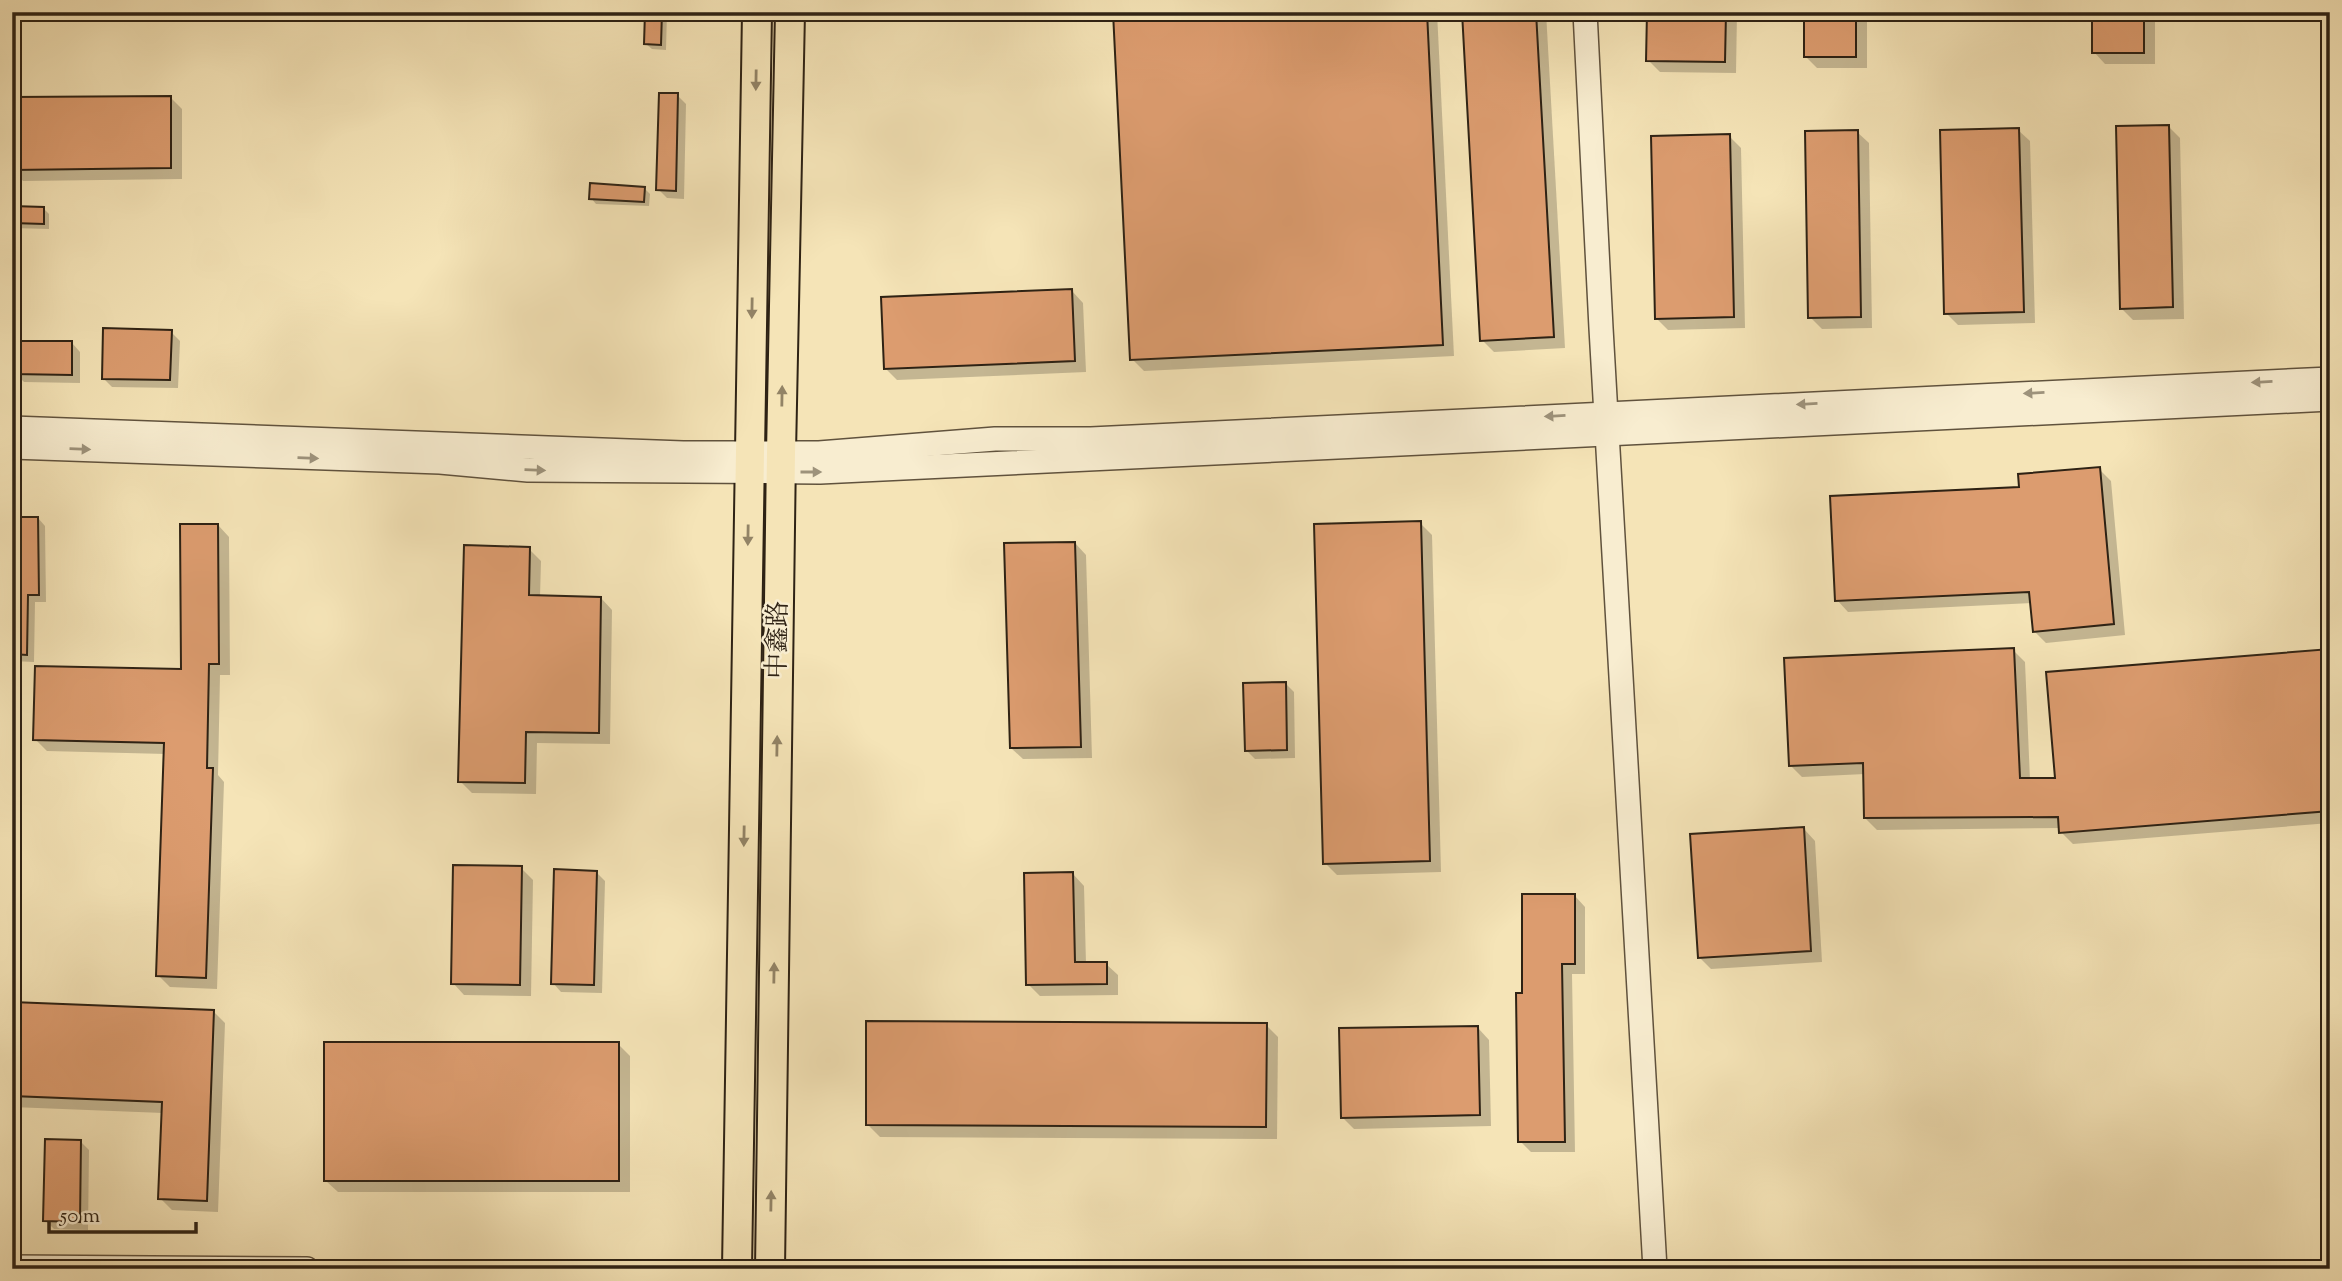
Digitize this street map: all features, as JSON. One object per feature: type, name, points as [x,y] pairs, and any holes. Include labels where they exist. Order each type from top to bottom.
[{"type":"main road","name":"中鑫路","points":[[737,1269],[757,12]]},
{"type":"main road","name":"中鑫路","points":[[769,1269],[790,12]]},
{"type":"street","points":[[1585,12],[1654,1269]]},
{"type":"street","points":[[12,447],[440,462],[528,470],[781,462],[820,472],[2330,379]]},
{"type":"street","points":[[1606,423],[2330,399]]},
{"type":"street","points":[[12,428],[683,453],[750,462]]},
{"type":"street","points":[[12,1267],[307,1269]]},
{"type":"building","points":[[645,12],[662,12],[661,45],[644,44]]},
{"type":"building","points":[[1113,12],[1427,12],[1443,345],[1130,360]]},
{"type":"building","points":[[1462,12],[1536,12],[1554,337],[1480,341]]},
{"type":"building","points":[[1647,12],[1726,12],[1725,62],[1646,61]]},
{"type":"building","points":[[1804,12],[1856,12],[1856,57],[1804,57]]},
{"type":"building","points":[[2092,12],[2144,12],[2144,53],[2092,53]]},
{"type":"building","points":[[659,93],[678,93],[676,191],[656,190]]},
{"type":"building","points":[[171,96],[171,168],[12,170],[12,97]]},
{"type":"building","points":[[2169,125],[2173,307],[2120,309],[2116,126]]},
{"type":"building","points":[[2019,128],[2024,312],[1944,314],[1940,130]]},
{"type":"building","points":[[1858,130],[1861,317],[1808,318],[1805,131]]},
{"type":"building","points":[[1730,134],[1734,317],[1655,319],[1651,136]]},
{"type":"building","points":[[590,183],[645,187],[644,202],[589,199]]},
{"type":"building","points":[[12,206],[44,207],[44,224],[12,223]]},
{"type":"building","points":[[1072,289],[1075,361],[884,369],[881,297]]},
{"type":"building","points":[[103,328],[172,330],[170,380],[102,379]]},
{"type":"building","points":[[13,341],[72,341],[72,375],[13,374]]},
{"type":"building","points":[[2100,467],[2114,624],[2033,632],[2029,592],[1835,601],[1830,496],[2019,487],[2018,474]]},
{"type":"building","points":[[12,517],[38,517],[39,595],[28,595],[27,655],[12,654]]},
{"type":"building","points":[[1421,521],[1430,861],[1323,864],[1314,524]]},
{"type":"building","points":[[180,524],[218,524],[219,664],[209,664],[207,768],[213,768],[206,978],[156,976],[164,743],[33,740],[35,666],[181,669]]},
{"type":"building","points":[[1075,542],[1081,747],[1010,748],[1004,543]]},
{"type":"building","points":[[464,545],[530,547],[529,595],[601,597],[599,733],[526,732],[525,783],[458,782]]},
{"type":"building","points":[[2014,648],[2020,778],[2055,778],[2046,672],[2330,649],[2330,811],[2059,833],[2058,817],[1864,818],[1863,763],[1789,766],[1784,658]]},
{"type":"building","points":[[1286,682],[1287,750],[1245,751],[1243,683]]},
{"type":"building","points":[[1804,827],[1811,951],[1698,958],[1690,834]]},
{"type":"building","points":[[453,865],[522,866],[520,985],[451,984]]},
{"type":"building","points":[[554,869],[597,871],[594,985],[551,984]]},
{"type":"building","points":[[1073,872],[1075,962],[1107,962],[1107,984],[1026,985],[1024,873]]},
{"type":"building","points":[[1522,894],[1575,894],[1575,964],[1562,964],[1565,1142],[1518,1142],[1516,993],[1522,993]]},
{"type":"building","points":[[12,1002],[214,1010],[207,1201],[158,1199],[162,1102],[12,1096]]},
{"type":"building","points":[[866,1021],[1267,1023],[1266,1127],[866,1125]]},
{"type":"building","points":[[1478,1026],[1480,1115],[1341,1118],[1339,1028]]},
{"type":"building","points":[[324,1042],[619,1042],[619,1181],[324,1181]]},
{"type":"building","points":[[45,1139],[81,1140],[80,1222],[43,1221]]}]
